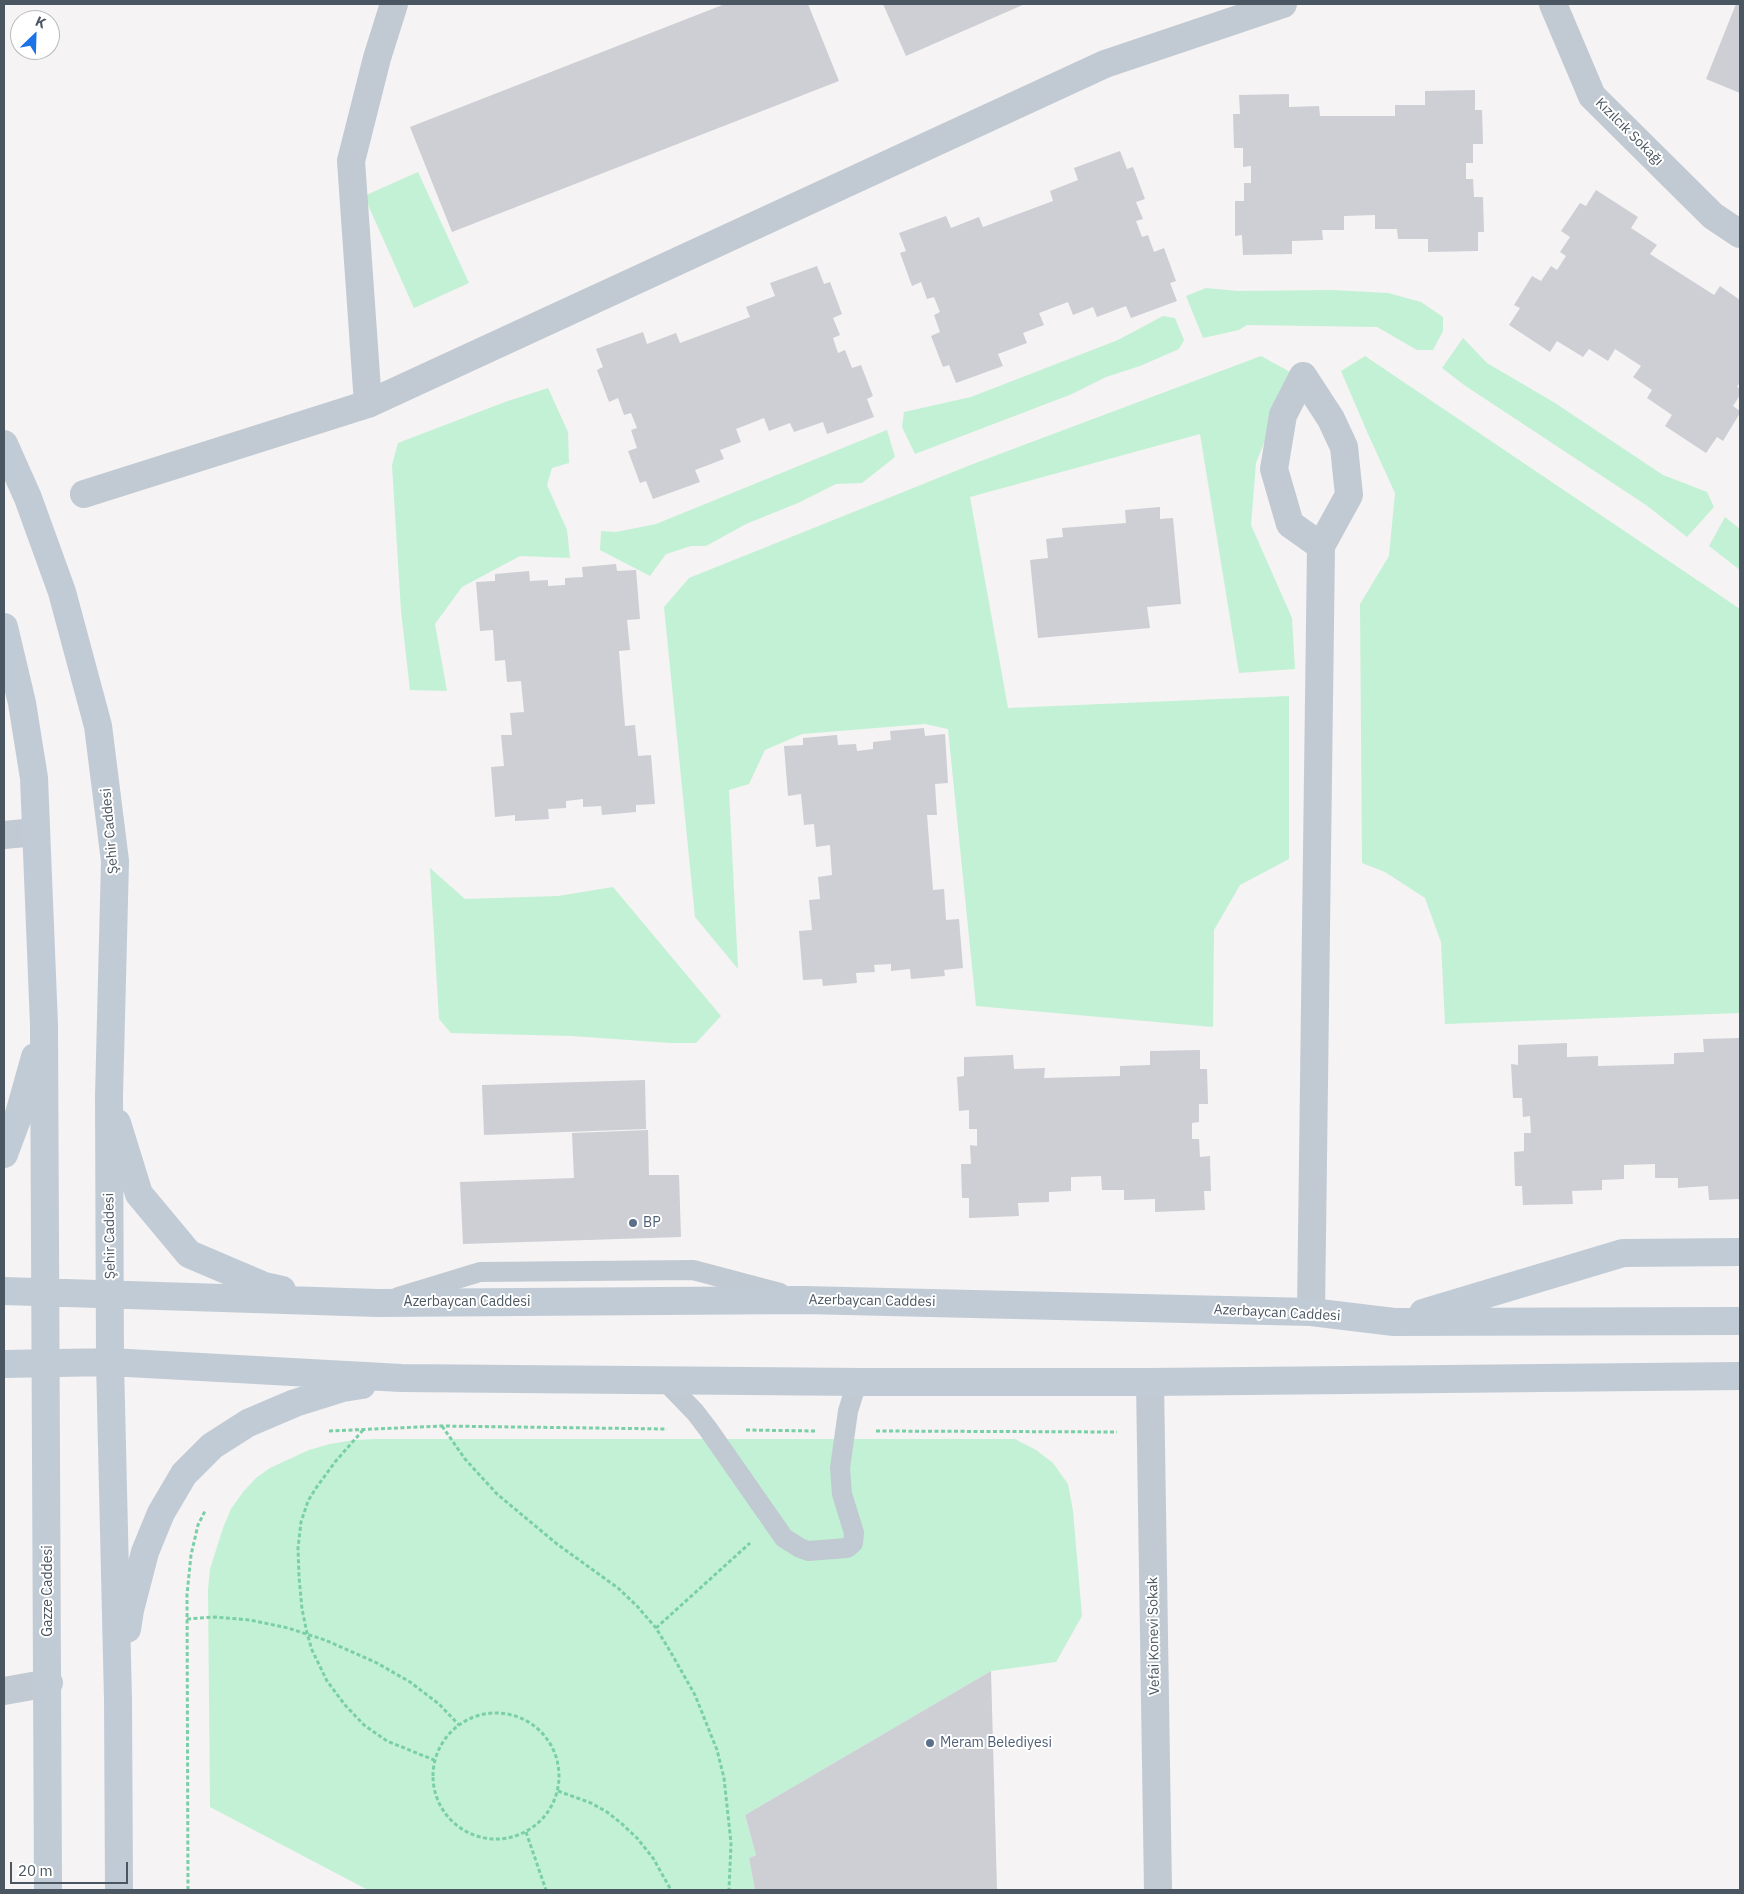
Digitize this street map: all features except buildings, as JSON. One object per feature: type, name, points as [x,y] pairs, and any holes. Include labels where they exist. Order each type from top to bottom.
[{"type":"main road","name":"Şehir Caddesi","points":[[4,444],[28,498],[62,592],[98,726],[115,861],[109,1096],[111,1295]]},
{"type":"main road","points":[[4,627],[22,703],[34,778],[44,1025],[46,1292]]},
{"type":"main road","points":[[4,1154],[19,1114],[44,1025]]},
{"type":"main road","points":[[109,1096],[139,1194],[189,1254],[264,1286],[324,1300]]},
{"type":"main road","points":[[1394,1322],[1623,1253],[1740,1252]]},
{"type":"main road","name":"Azerbaycan Caddesi","points":[[4,1291],[378,1303],[804,1300],[1311,1312],[1394,1322],[1740,1322]]},
{"type":"main road","name":"Gazze Caddesi","points":[[46,1292],[49,1683],[48,1890]]},
{"type":"main road","points":[[111,1295],[110,1362],[118,1700],[119,1890]]},
{"type":"main road","points":[[4,1364],[110,1362],[400,1378],[861,1382],[1150,1382],[1740,1376]]},
{"type":"main road","points":[[118,1700],[130,1610],[145,1552],[161,1513],[184,1474],[212,1446],[248,1423],[295,1403],[343,1388],[400,1378]]},
{"type":"street","points":[[368,404],[350,162],[377,58],[394,4]]},
{"type":"street","points":[[84,494],[368,404],[1104,64],[1284,4]]},
{"type":"street","name":"Kızılcık Sokağı","points":[[1553,4],[1592,96],[1713,216],[1740,234]]},
{"type":"street","points":[[1311,1312],[1321,546],[1349,495],[1344,447],[1331,419],[1302,376],[1283,415],[1274,469],[1290,524],[1321,546]]},
{"type":"street","points":[[4,835],[36,832]]},
{"type":"street","name":"Vefai Konevi Sokak","points":[[1150,1382],[1158,1890]]},
{"type":"street","points":[[4,1691],[49,1683]]},
{"type":"lane","points":[[663,1380],[695,1412],[784,1538],[808,1551],[846,1548],[854,1543],[854,1533],[842,1494],[840,1468],[848,1411],[851,1400],[861,1382]]},
{"type":"path","points":[[442,1426],[465,1459],[497,1494],[557,1544],[618,1588],[656,1628],[691,1687],[717,1750],[724,1778],[731,1842],[729,1890]]},
{"type":"path","points":[[363,1430],[335,1462],[316,1488],[308,1502],[301,1522],[298,1548],[298,1577],[307,1634],[312,1650],[327,1681],[345,1705],[364,1725],[387,1741],[434,1760]]},
{"type":"path","points":[[188,1890],[187,1618],[190,1555],[198,1525],[208,1505]]},
{"type":"path","points":[[656,1628],[757,1536]]},
{"type":"path","points":[[187,1618],[215,1617],[250,1620],[307,1634],[360,1655],[410,1682],[440,1704],[459,1725]]},
{"type":"path","points":[[493,1713],[514,1716],[533,1725],[548,1740],[557,1759],[559,1770],[558,1791],[550,1810],[526,1832],[508,1839],[488,1839],[461,1829],[446,1816],[436,1799],[432,1780],[434,1760],[442,1743],[459,1725],[473,1717],[493,1713]]},
{"type":"path","points":[[558,1791],[591,1803],[621,1823],[637,1838],[653,1858],[671,1890]]},
{"type":"path","points":[[526,1832],[546,1890]]},
{"type":"green space","points":[[418,172],[469,283],[414,308],[364,196]]},
{"type":"green space","points":[[1206,288],[1238,291],[1332,290],[1388,293],[1421,302],[1443,317],[1443,331],[1433,350],[1417,350],[1377,327],[1247,325],[1239,330],[1203,338],[1186,296]]},
{"type":"green space","points":[[1163,316],[1175,318],[1184,340],[1179,349],[1140,366],[1106,377],[1072,394],[915,454],[902,427],[904,412],[971,397],[1118,340]]},
{"type":"green space","points":[[1463,338],[1487,363],[1555,403],[1663,475],[1707,492],[1714,507],[1687,537],[1646,505],[1464,385],[1442,368]]},
{"type":"green space","points":[[1261,356],[1292,373],[1256,463],[1251,525],[1292,618],[1295,669],[1239,673],[1200,434],[970,497],[1008,708],[1289,696],[1289,859],[1240,885],[1214,930],[1213,1027],[976,1006],[948,729],[925,724],[802,734],[765,750],[749,784],[729,790],[738,969],[695,917],[664,607],[689,578],[973,464]]},
{"type":"green space","points":[[1365,356],[1740,609],[1740,1013],[1445,1024],[1441,942],[1425,898],[1385,872],[1362,863],[1360,604],[1389,556],[1395,493],[1341,371]]},
{"type":"green space","points":[[548,388],[568,432],[569,463],[552,468],[547,485],[567,530],[570,558],[520,556],[462,587],[435,624],[447,691],[410,690],[401,611],[392,465],[398,443],[505,402]]},
{"type":"green space","points":[[887,430],[895,457],[862,483],[836,484],[798,503],[746,524],[706,546],[691,546],[666,554],[650,576],[600,550],[601,531],[616,532],[656,524]]},
{"type":"green space","points":[[1725,517],[1740,529],[1740,570],[1709,546]]},
{"type":"green space","points":[[430,868],[465,899],[558,896],[613,887],[721,1016],[696,1043],[572,1036],[451,1033],[439,1019]]},
{"type":"green space","points":[[1015,1439],[1036,1450],[1053,1463],[1068,1484],[1073,1511],[1082,1616],[1056,1662],[991,1671],[745,1815],[756,1855],[749,1858],[755,1890],[368,1890],[210,1807],[208,1589],[210,1569],[231,1509],[256,1478],[270,1468],[309,1450],[354,1440]]},
{"type":"place","name":"BP","points":[[633,1223]]},
{"type":"place","name":"Meram Belediyesi","points":[[930,1743]]}]
